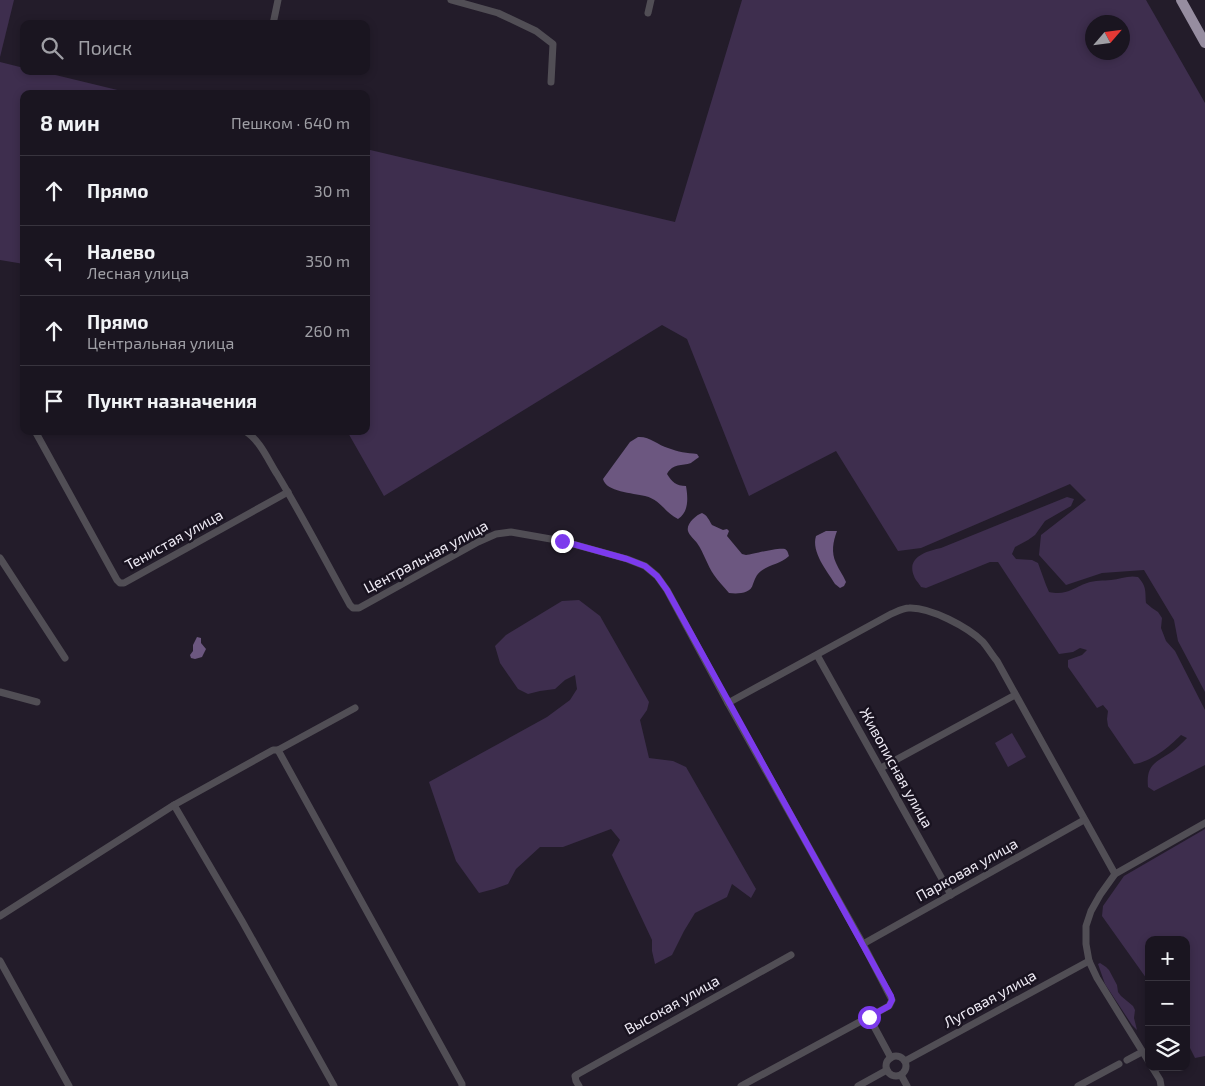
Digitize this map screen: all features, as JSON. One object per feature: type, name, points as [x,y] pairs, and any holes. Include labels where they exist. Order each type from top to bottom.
[{"type":"highway","points":[[1182,0],[1205,44]]},
{"type":"street","points":[[274,20],[278,0]]},
{"type":"street","points":[[452,0],[498,13],[536,31],[553,44],[551,82]]},
{"type":"street","points":[[648,13],[651,0]]},
{"type":"street","name":"Тенистая улица","points":[[37,435],[120,583],[124,583],[288,492]]},
{"type":"street","name":"Центральная улица","points":[[250,435],[261,447],[288,492],[353,608],[359,608],[478,542],[496,534],[511,532],[562,541],[627,559],[645,566],[657,576],[667,590],[728,703]]},
{"type":"street","points":[[0,558],[65,658]]},
{"type":"street","points":[[741,1086],[889,1006],[892,1000],[863,944],[728,703],[891,614],[908,608],[924,609],[941,616],[969,630],[983,642],[997,661],[1084,820],[1116,874]]},
{"type":"street","name":"Живописная улица","points":[[817,655],[951,895]]},
{"type":"street","points":[[0,692],[37,702]]},
{"type":"street","points":[[881,768],[1015,695]]},
{"type":"street","points":[[0,916],[174,805],[273,750],[278,750],[355,708]]},
{"type":"street","points":[[278,750],[462,1086]]},
{"type":"street","points":[[174,805],[242,921],[334,1086]]},
{"type":"street","name":"Парковая улица","points":[[863,944],[1084,820]]},
{"type":"street","points":[[1145,1056],[1097,978],[1089,961],[1086,944],[1086,926],[1091,911],[1100,895],[1116,874],[1205,822]]},
{"type":"street","name":"Высокая улица","points":[[579,1086],[575,1076],[578,1074],[791,954]]},
{"type":"street","points":[[0,961],[69,1086]]},
{"type":"street","name":"Луговая улица","points":[[905,1062],[1089,961]]},
{"type":"street","points":[[869,1017],[891,1058]]},
{"type":"street","points":[[1127,1060],[1142,1052]]},
{"type":"street","points":[[896,1056],[905,1062],[906,1066],[901,1075],[890,1074],[887,1070],[886,1065],[891,1058],[896,1056]]},
{"type":"street","points":[[1078,1086],[1119,1064]]},
{"type":"street","points":[[858,1086],[887,1070]]},
{"type":"street","points":[[1154,1071],[1161,1086]]},
{"type":"street","points":[[901,1075],[907,1086]]},
{"type":"shaded area","points":[[0,0],[14,0],[0,57]]},
{"type":"shaded area","points":[[742,0],[1146,0],[1205,103],[1205,692],[1178,641],[1174,620],[1144,570],[1102,573],[1066,585],[1039,555],[1041,535],[1086,500],[1070,484],[921,548],[898,551],[836,451],[749,496],[687,339],[662,325],[384,496],[349,435],[370,435],[370,150],[675,222]]},
{"type":"shaded area","points":[[0,62],[20,67],[20,75],[56,75],[117,90],[20,90],[20,263],[0,260]]},
{"type":"shaded area","points":[[638,437],[646,438],[664,447],[697,454],[699,457],[691,463],[675,466],[667,474],[675,483],[686,486],[686,509],[678,519],[650,498],[609,487],[603,479],[630,442]]},
{"type":"shaded area","points":[[1067,497],[1074,499],[1071,506],[1045,521],[1035,535],[1015,547],[1012,554],[1016,559],[1032,560],[1038,563],[1049,592],[1060,593],[1069,591],[1093,581],[1138,577],[1144,586],[1146,603],[1158,612],[1162,618],[1161,628],[1166,641],[1175,651],[1205,710],[1205,765],[1154,791],[1148,787],[1148,774],[1152,766],[1187,738],[1181,735],[1153,757],[1134,764],[1108,726],[1108,711],[1103,705],[1097,708],[1068,667],[1068,660],[1082,655],[1087,650],[1080,648],[1073,652],[1059,654],[998,562],[990,562],[926,588],[921,587],[914,576],[913,564],[924,553],[941,548]]},
{"type":"shaded area","points":[[702,513],[707,516],[712,525],[729,531],[727,536],[742,554],[785,549],[789,556],[783,561],[761,571],[747,592],[729,593],[714,575],[688,531],[688,526],[692,520]]},
{"type":"shaded area","points":[[826,531],[837,531],[833,555],[846,582],[840,588],[835,584],[824,567],[816,548],[816,536]]},
{"type":"shaded area","points":[[579,600],[600,616],[649,702],[647,710],[640,720],[649,758],[673,761],[686,767],[756,889],[751,898],[732,884],[727,897],[695,913],[672,955],[655,964],[652,940],[612,855],[620,840],[611,829],[563,847],[540,847],[516,869],[508,884],[479,893],[456,861],[429,782],[547,717],[570,700],[577,689],[575,675],[565,680],[555,689],[528,694],[518,689],[500,663],[495,646],[506,635],[562,601]]},
{"type":"shaded area","points":[[197,637],[201,638],[201,643],[206,649],[202,657],[195,659],[191,658],[190,655]]},
{"type":"shaded area","points":[[1012,733],[1026,757],[1008,767],[995,743]]},
{"type":"shaded area","points":[[1205,829],[1205,1056],[1195,1058],[1190,1048],[1190,936],[1145,936],[1145,976],[1102,916],[1103,906],[1124,876]]},
{"type":"shaded area","points":[[1100,963],[1109,970],[1121,996],[1133,1006],[1137,1030],[1105,984],[1098,964]]},
{"type":"route","points":[[562,541],[627,559],[645,566],[657,576],[667,590],[891,996],[892,1000],[889,1006],[869,1017]]}]
